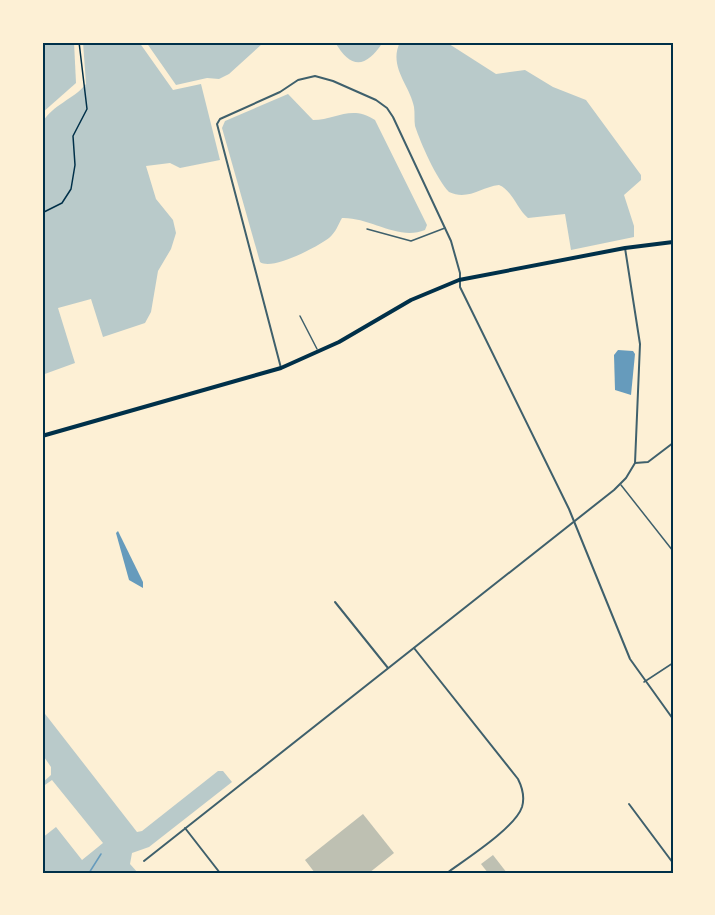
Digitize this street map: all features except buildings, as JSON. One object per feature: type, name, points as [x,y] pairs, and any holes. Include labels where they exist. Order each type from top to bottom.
[{"type":"highway","points":[[42,436],[281,368],[319,352],[411,300],[459,280],[625,248],[673,242]]},
{"type":"street","points":[[281,368],[216,126],[220,119],[306,78],[321,77],[378,101],[387,108],[446,228],[460,273],[459,280],[469,306],[575,521],[626,651],[644,682],[673,719]]},
{"type":"street","points":[[144,861],[620,485],[635,463],[640,344],[625,248]]},
{"type":"street","points":[[635,463],[651,460],[673,443]]},
{"type":"street","points":[[335,602],[387,668]]},
{"type":"street","points":[[414,648],[518,779],[523,793],[522,806],[514,819],[447,873]]},
{"type":"street","points":[[629,804],[673,863]]},
{"type":"street","points":[[185,828],[220,873]]},
{"type":"lane","points":[[367,229],[411,241],[446,228]]},
{"type":"lane","points":[[300,316],[319,352]]},
{"type":"lane","points":[[620,485],[673,551]]},
{"type":"lane","points":[[644,682],[673,663]]},
{"type":"path","points":[[42,213],[62,203],[71,189],[75,165],[73,136],[87,109],[79,42]]},
{"type":"shaded area","points":[[42,42],[74,42],[76,83],[42,113]]},
{"type":"shaded area","points":[[83,42],[139,42],[173,90],[201,84],[220,160],[180,168],[170,163],[146,166],[156,199],[173,220],[176,233],[171,249],[158,271],[151,312],[145,323],[103,337],[91,299],[58,308],[75,363],[42,375],[42,123],[52,111],[86,84]]},
{"type":"shaded area","points":[[146,42],[260,42],[262,44],[229,74],[219,79],[207,78],[176,85]]},
{"type":"shaded area","points":[[335,42],[383,42],[371,57],[359,62],[347,57]]},
{"type":"shaded area","points":[[400,42],[446,42],[496,74],[525,70],[553,87],[586,100],[641,175],[641,180],[624,195],[634,226],[634,237],[571,250],[565,214],[528,218],[504,187],[499,185],[462,195],[449,192],[434,170],[415,126],[412,99],[398,68],[397,51]]},
{"type":"shaded area","points":[[288,94],[313,120],[358,113],[375,120],[427,225],[425,230],[405,233],[363,221],[342,218],[331,236],[315,247],[284,261],[266,264],[260,262],[222,128],[225,121]]},
{"type":"shaded area","points":[[42,710],[137,832],[142,831],[218,771],[223,771],[232,782],[149,847],[132,853],[130,864],[138,873],[42,873],[42,838],[56,827],[82,860],[103,843],[52,780],[42,787],[42,783],[51,775],[51,767],[42,754]]},
{"type":"water","points":[[618,350],[633,351],[635,354],[631,395],[615,390],[614,355]]},
{"type":"water","points":[[118,531],[143,582],[143,588],[129,580],[116,533]]},
{"type":"waterway","points":[[89,873],[101,854]]}]
